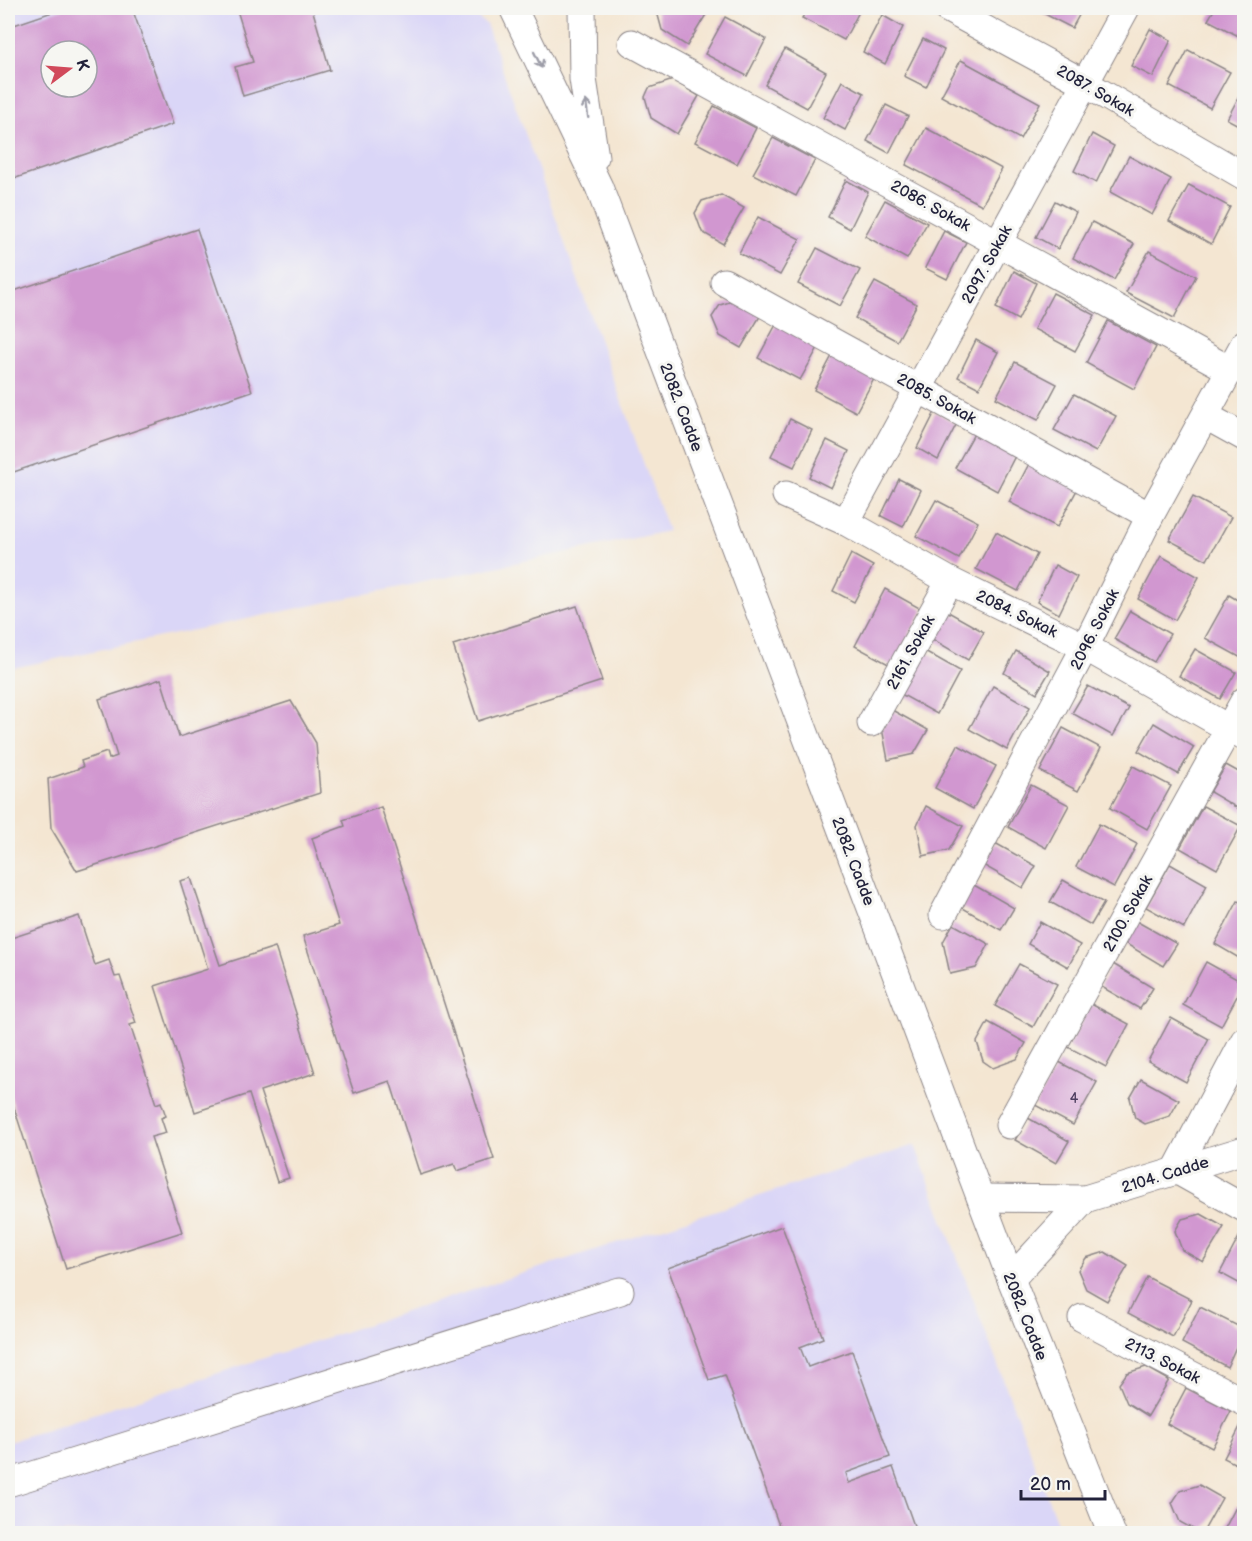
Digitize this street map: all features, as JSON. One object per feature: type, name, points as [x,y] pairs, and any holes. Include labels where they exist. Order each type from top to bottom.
[{"type":"street","name":"2082. Cadde","points":[[513,8],[599,188],[1011,1279],[1112,1533]]},
{"type":"street","name":"2082. Cadde","points":[[582,8],[583,79],[599,188]]},
{"type":"street","name":"2087. Sokak","points":[[946,8],[1086,84],[1245,176]]},
{"type":"street","name":"2097. Sokak","points":[[846,522],[1126,8]]},
{"type":"street","name":"2086. Sokak","points":[[632,43],[1230,370]]},
{"type":"street","name":"2085. Sokak","points":[[724,282],[919,387],[1150,516]]},
{"type":"street","name":"2096. Sokak","points":[[944,915],[1085,647],[1150,516],[1245,344]]},
{"type":"street","points":[[1206,417],[1245,437]]},
{"type":"street","name":"2084. Sokak","points":[[786,495],[846,522],[950,581],[1085,647],[1237,733]]},
{"type":"street","name":"2161. Sokak","points":[[871,723],[950,581]]},
{"type":"street","name":"2100. Sokak","points":[[1009,1125],[1237,733],[1245,701]]},
{"type":"street","points":[[1245,1041],[1176,1170],[1245,1208]]},
{"type":"street","name":"2104. Cadde","points":[[981,1198],[1085,1199],[1245,1150]]},
{"type":"street","name":"2104. Cadde","points":[[1011,1279],[1085,1199]]},
{"type":"street","points":[[8,1483],[620,1291]]},
{"type":"street","name":"2113. Sokak","points":[[1082,1318],[1245,1402]]},
{"type":"shaded area","points":[[8,8],[466,8],[486,24],[668,531],[8,669]]},
{"type":"shaded area","points":[[915,1145],[1061,1533],[8,1533],[8,1442]]},
{"type":"building","points":[[64,8],[132,8],[173,124],[16,178],[8,155],[8,27]]},
{"type":"building","points":[[312,8],[330,70],[243,96],[235,67],[253,62],[237,10]]},
{"type":"building","points":[[656,8],[710,8],[687,46],[662,30]]},
{"type":"building","points":[[808,8],[861,8],[844,40],[802,18]]},
{"type":"building","points":[[1033,8],[1083,8],[1072,28]]},
{"type":"building","points":[[1215,8],[1244,8],[1244,39],[1208,20]]},
{"type":"building","points":[[882,15],[903,27],[885,64],[863,52]]},
{"type":"building","points":[[725,17],[766,39],[747,76],[705,54]]},
{"type":"building","points":[[1150,29],[1171,40],[1153,77],[1131,66]]},
{"type":"building","points":[[923,39],[944,50],[926,87],[904,76]]},
{"type":"building","points":[[785,49],[826,72],[807,108],[765,85]]},
{"type":"building","points":[[1188,50],[1230,72],[1210,108],[1169,86]]},
{"type":"building","points":[[961,60],[1040,103],[1020,139],[941,96]]},
{"type":"building","points":[[673,80],[699,96],[677,134],[651,118],[645,97],[649,88]]},
{"type":"building","points":[[842,81],[864,93],[845,130],[823,118]]},
{"type":"building","points":[[1244,87],[1244,128],[1227,119]]},
{"type":"building","points":[[886,105],[908,116],[889,153],[867,141]]},
{"type":"building","points":[[714,106],[756,128],[737,164],[695,142]]},
{"type":"building","points":[[926,128],[1002,169],[982,205],[906,165]]},
{"type":"building","points":[[1092,134],[1114,146],[1096,183],[1074,171]]},
{"type":"building","points":[[773,138],[815,160],[796,196],[753,174]]},
{"type":"building","points":[[1129,156],[1171,179],[1152,215],[1110,192]]},
{"type":"building","points":[[846,180],[868,192],[850,229],[828,217]]},
{"type":"building","points":[[1189,185],[1230,207],[1211,244],[1169,221]]},
{"type":"building","points":[[721,195],[744,208],[723,244],[702,232],[695,213],[702,201]]},
{"type":"building","points":[[885,200],[927,223],[907,259],[865,236]]},
{"type":"building","points":[[1055,201],[1076,212],[1058,249],[1036,237]]},
{"type":"building","points":[[758,217],[800,239],[780,275],[739,253]]},
{"type":"building","points":[[1092,222],[1134,244],[1114,280],[1073,258]]},
{"type":"building","points":[[197,229],[252,391],[8,474],[8,293]]},
{"type":"building","points":[[944,231],[966,242],[947,279],[925,268]]},
{"type":"building","points":[[817,248],[860,270],[840,306],[798,284]]},
{"type":"building","points":[[1149,251],[1196,276],[1174,318],[1126,293]]},
{"type":"building","points":[[1014,271],[1036,283],[1018,320],[996,308]]},
{"type":"building","points":[[875,282],[917,304],[897,341],[855,318]]},
{"type":"building","points":[[1053,293],[1095,315],[1075,351],[1034,329]]},
{"type":"building","points":[[739,299],[762,313],[741,348],[720,336],[712,317],[720,305]]},
{"type":"building","points":[[778,321],[820,344],[800,380],[758,358]]},
{"type":"building","points":[[1108,321],[1156,347],[1134,389],[1086,363]]},
{"type":"building","points":[[976,340],[998,352],[979,388],[958,377]]},
{"type":"building","points":[[833,354],[875,377],[856,412],[814,390]]},
{"type":"building","points":[[1015,362],[1057,384],[1038,420],[996,398]]},
{"type":"building","points":[[1074,394],[1116,416],[1096,452],[1054,430]]},
{"type":"building","points":[[935,412],[957,423],[938,460],[917,448]]},
{"type":"building","points":[[790,419],[812,430],[794,467],[771,456]]},
{"type":"building","points":[[975,432],[1016,454],[997,491],[955,468]]},
{"type":"building","points":[[827,440],[849,451],[831,488],[809,477]]},
{"type":"building","points":[[1031,460],[1079,486],[1057,527],[1009,502]]},
{"type":"building","points":[[899,479],[921,490],[903,527],[881,516]]},
{"type":"building","points":[[1193,497],[1231,517],[1207,560],[1169,540]]},
{"type":"building","points":[[936,500],[978,522],[959,559],[916,536]]},
{"type":"building","points":[[996,532],[1037,554],[1018,591],[976,569]]},
{"type":"building","points":[[851,554],[873,566],[854,602],[833,591]]},
{"type":"building","points":[[1161,556],[1199,577],[1175,620],[1138,599]]},
{"type":"building","points":[[1055,565],[1077,577],[1059,614],[1037,602]]},
{"type":"building","points":[[885,589],[923,610],[892,666],[855,646]]},
{"type":"building","points":[[1229,595],[1244,604],[1243,659],[1205,638]]},
{"type":"building","points":[[577,606],[602,681],[478,721],[453,645]]},
{"type":"building","points":[[943,609],[984,632],[968,660],[927,636]]},
{"type":"building","points":[[1130,611],[1170,634],[1154,662],[1114,639]]},
{"type":"building","points":[[1195,649],[1236,672],[1220,699],[1179,676]]},
{"type":"building","points":[[923,650],[960,671],[937,714],[899,693]]},
{"type":"building","points":[[1016,651],[1050,671],[1037,693],[1004,673]]},
{"type":"building","points":[[161,679],[179,737],[291,701],[316,743],[320,793],[77,871],[51,828],[48,779],[83,767],[81,761],[107,752],[109,759],[117,756],[99,699]]},
{"type":"building","points":[[993,686],[1030,707],[1007,750],[969,729]]},
{"type":"building","points":[[1088,686],[1129,708],[1113,736],[1072,713]]},
{"type":"building","points":[[892,710],[928,730],[914,754],[888,760],[882,728]]},
{"type":"building","points":[[1154,723],[1194,747],[1178,774],[1138,751]]},
{"type":"building","points":[[1063,728],[1101,748],[1078,791],[1040,771]]},
{"type":"building","points":[[958,745],[996,766],[973,809],[935,788]]},
{"type":"building","points":[[1226,765],[1244,775],[1244,812],[1210,792]]},
{"type":"building","points":[[1133,766],[1171,786],[1147,829],[1110,808]]},
{"type":"building","points":[[1031,785],[1069,805],[1046,848],[1008,827]]},
{"type":"building","points":[[926,806],[963,826],[949,850],[923,856],[917,825]]},
{"type":"building","points":[[1203,806],[1241,826],[1217,869],[1180,848]]},
{"type":"building","points":[[381,807],[494,1159],[457,1171],[454,1164],[420,1175],[390,1081],[354,1093],[303,936],[339,925],[312,838],[345,826],[343,820]]},
{"type":"building","points":[[1099,824],[1137,844],[1114,887],[1076,867]]},
{"type":"building","points":[[995,843],[1036,866],[1023,888],[983,865]]},
{"type":"building","points":[[1170,864],[1207,885],[1184,928],[1146,907]]},
{"type":"building","points":[[191,878],[220,965],[275,947],[315,1073],[260,1091],[289,1178],[277,1182],[249,1094],[195,1112],[155,986],[208,969],[180,881]]},
{"type":"building","points":[[1063,880],[1104,903],[1091,925],[1050,902]]},
{"type":"building","points":[[974,885],[1014,908],[1001,930],[961,907]]},
{"type":"building","points":[[1238,901],[1244,905],[1244,961],[1215,944]]},
{"type":"building","points":[[79,916],[95,965],[109,960],[115,977],[120,976],[136,1023],[130,1025],[156,1104],[161,1102],[166,1116],[161,1118],[166,1133],[151,1137],[182,1232],[66,1269],[8,1089],[8,939]]},
{"type":"building","points":[[1136,921],[1177,944],[1163,966],[1123,942]]},
{"type":"building","points":[[1040,922],[1080,945],[1068,967],[1028,944]]},
{"type":"building","points":[[953,924],[989,944],[976,968],[950,974],[943,942]]},
{"type":"building","points":[[1206,962],[1244,983],[1221,1026],[1183,1005]]},
{"type":"building","points":[[1019,964],[1057,984],[1033,1027],[995,1006]]},
{"type":"building","points":[[1113,964],[1153,988],[1140,1009],[1100,986]]},
{"type":"building","points":[[1091,1004],[1129,1024],[1106,1067],[1068,1047]]},
{"type":"building","points":[[1171,1018],[1209,1039],[1186,1082],[1148,1061]]},
{"type":"building","points":[[988,1022],[1026,1043],[1017,1059],[993,1068],[983,1061],[977,1042]]},
{"type":"building","points":[[1059,1062],[1097,1082],[1073,1125],[1035,1105]]},
{"type":"building","points":[[1141,1079],[1179,1100],[1170,1116],[1145,1124],[1135,1118],[1130,1098]]},
{"type":"building","points":[[1028,1118],[1069,1141],[1056,1163],[1015,1140]]},
{"type":"building","points":[[1201,1214],[1224,1227],[1203,1262],[1182,1250],[1175,1231],[1182,1219]]},
{"type":"building","points":[[782,1226],[823,1338],[800,1347],[808,1367],[852,1351],[890,1457],[846,1473],[849,1483],[893,1467],[917,1534],[782,1534],[725,1375],[709,1380],[668,1268]]},
{"type":"building","points":[[1239,1237],[1244,1240],[1244,1286],[1220,1273]]},
{"type":"building","points":[[1105,1252],[1128,1266],[1107,1301],[1086,1289],[1078,1270],[1086,1258]]},
{"type":"building","points":[[1147,1277],[1192,1300],[1173,1337],[1128,1313]]},
{"type":"building","points":[[1200,1307],[1244,1329],[1227,1367],[1182,1343]]},
{"type":"building","points":[[1146,1367],[1169,1380],[1148,1416],[1127,1403],[1119,1384],[1127,1373]]},
{"type":"building","points":[[1186,1388],[1231,1411],[1212,1448],[1167,1424]]},
{"type":"building","points":[[1244,1419],[1244,1468],[1224,1458]]},
{"type":"building","points":[[1199,1485],[1222,1498],[1202,1534],[1180,1522],[1172,1503],[1180,1491]]},
{"type":"building","points":[[1237,1505],[1244,1509],[1244,1534],[1222,1534]]}]
